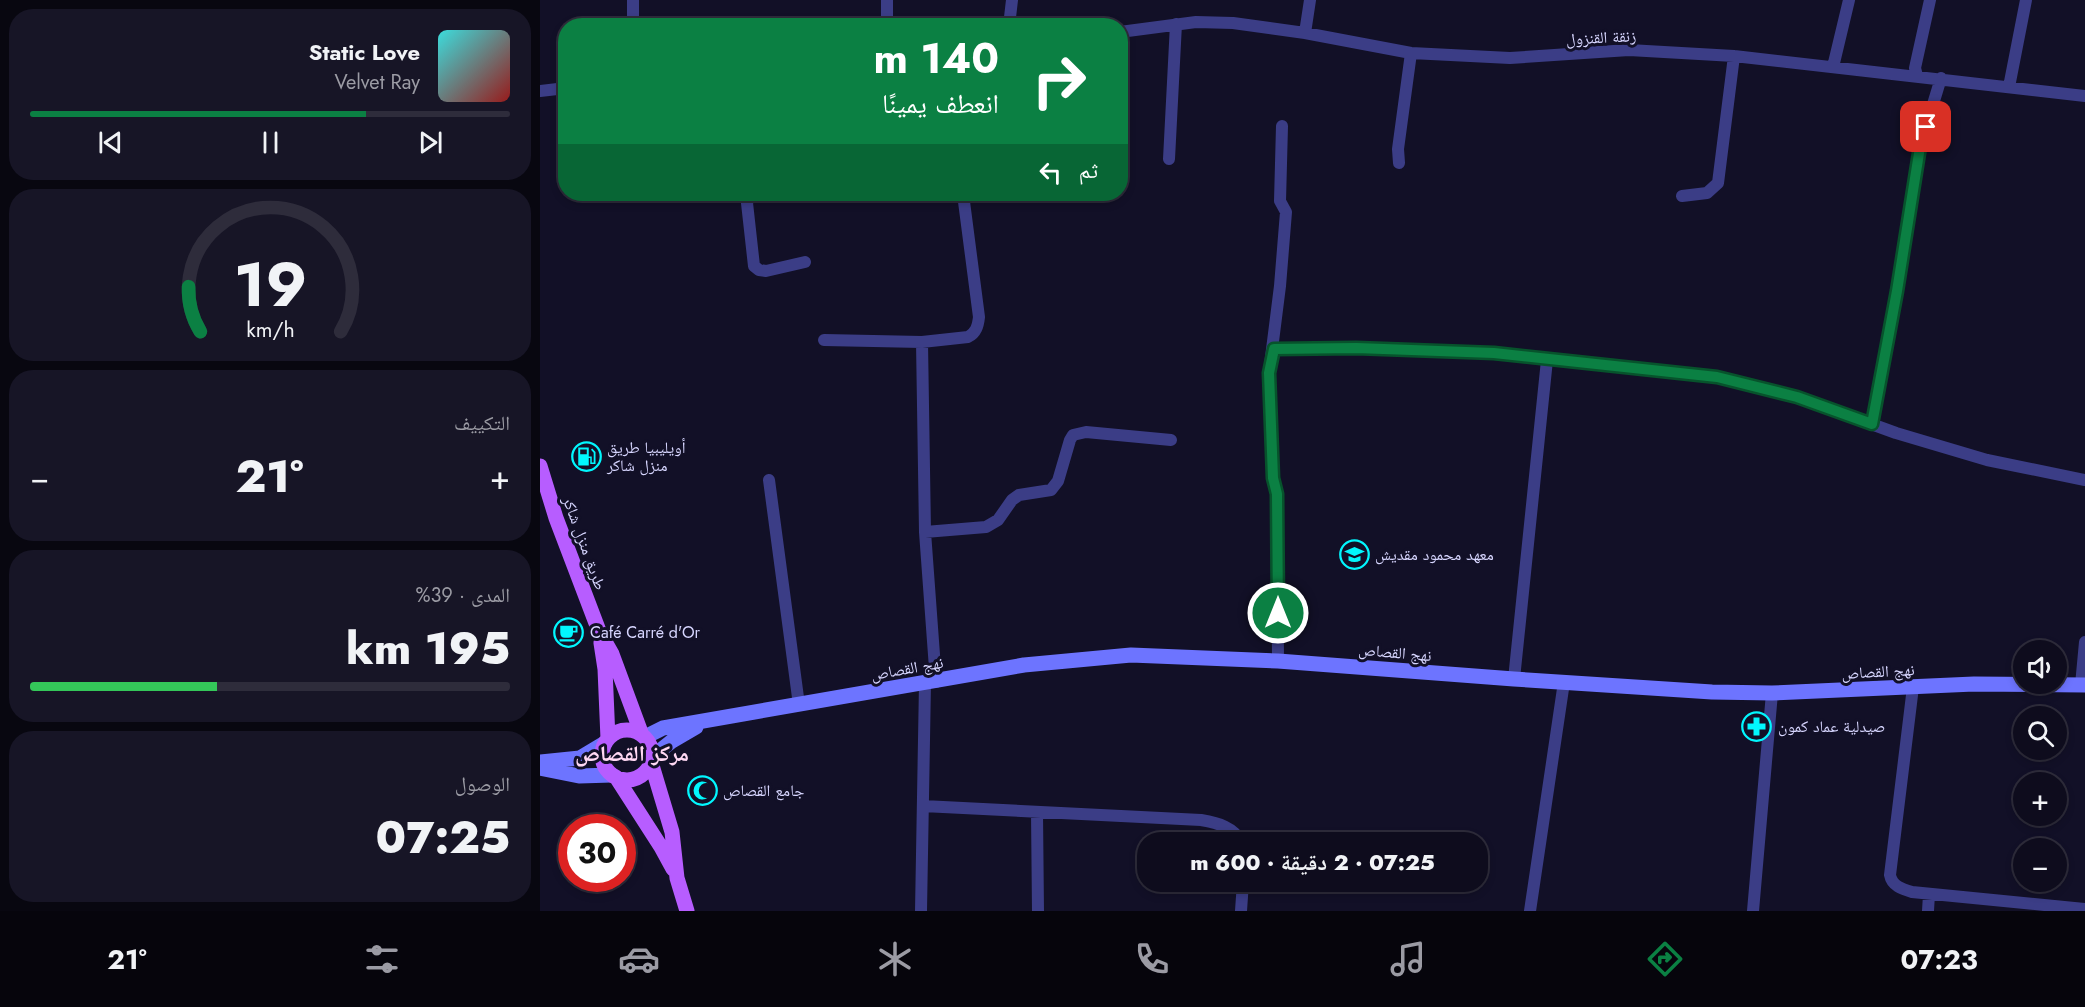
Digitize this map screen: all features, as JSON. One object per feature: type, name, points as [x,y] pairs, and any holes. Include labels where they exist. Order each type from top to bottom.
[{"type":"main road","name":"طريق منزل شاكر","points":[[540,466],[556,518],[599,631],[612,654],[643,736]]},
{"type":"main road","name":"طريق منزل شاكر","points":[[599,631],[605,669],[606,741]]},
{"type":"main road","points":[[677,878],[672,832],[651,760],[649,744],[643,736],[628,730],[613,734],[606,741],[602,756],[604,764],[661,847],[677,878],[687,911]]},
{"type":"main road","points":[[614,776],[624,779],[638,777],[644,773],[651,760]]},
{"type":"street","points":[[633,0],[633,18]]},
{"type":"street","points":[[887,0],[887,18]]},
{"type":"street","points":[[1010,18],[1012,0]]},
{"type":"street","points":[[1305,33],[1310,0]]},
{"type":"street","points":[[1833,67],[1849,0]]},
{"type":"street","points":[[1917,76],[1915,68],[1930,0]]},
{"type":"street","points":[[2009,87],[2026,0]]},
{"type":"street","name":"زنقة القنزول","points":[[1128,31],[1214,21],[1305,33],[1412,53],[1510,57],[1629,50],[1734,56],[2085,96]]},
{"type":"street","points":[[1168,159],[1176,24]]},
{"type":"street","points":[[1399,163],[1398,149],[1412,53]]},
{"type":"street","points":[[1682,196],[1707,194],[1718,183],[1734,56]]},
{"type":"street","points":[[1872,424],[1897,291],[1920,147],[1941,78]]},
{"type":"street","points":[[540,91],[558,89]]},
{"type":"street","points":[[1278,661],[1277,494],[1273,478],[1269,373],[1274,349],[1286,212],[1280,201],[1282,126]]},
{"type":"street","points":[[748,201],[754,266],[766,271],[805,262]]},
{"type":"street","points":[[824,340],[922,342],[968,338],[973,334],[978,323],[964,201]]},
{"type":"street","points":[[921,911],[923,806],[930,683],[922,342]]},
{"type":"street","points":[[1274,349],[1356,348],[1494,353],[1717,377],[1797,397],[1930,444],[1987,460],[2085,480]]},
{"type":"street","points":[[1514,680],[1547,360]]},
{"type":"street","points":[[925,532],[986,527],[998,520],[1012,500],[1019,495],[1051,490],[1058,481],[1073,435],[1086,432],[1170,440]]},
{"type":"street","points":[[769,480],[799,705]]},
{"type":"street","points":[[2083,685],[2085,642]]},
{"type":"street","name":"نهج القصاص","points":[[643,736],[663,729],[1024,665],[1131,654],[1278,661],[1514,680],[1712,692],[1772,693],[1974,684],[2083,685]]},
{"type":"street","points":[[1530,911],[1564,682]]},
{"type":"street","points":[[1913,687],[1890,875],[1892,882],[1903,890],[1929,894],[2037,908],[2085,909]]},
{"type":"street","points":[[1753,911],[1772,693]]},
{"type":"street","name":"نهج القصاص","points":[[651,760],[672,741],[707,721]]},
{"type":"street","points":[[540,762],[580,758],[606,741]]},
{"type":"street","points":[[540,768],[569,775],[614,776]]},
{"type":"street","points":[[923,806],[1201,820],[1219,824],[1234,832]]},
{"type":"street","points":[[1037,813],[1038,911]]},
{"type":"street","points":[[1241,911],[1242,892]]},
{"type":"street","points":[[1928,911],[1929,894]]},
{"type":"place","name":"أويليبيا طريق منزل شاكر","points":[[586,456]]},
{"type":"place","name":"معهد محمود مقديش","points":[[1354,554]]},
{"type":"place","name":"Café Carré d'Or","points":[[569,632]]},
{"type":"place","name":"صيدلية عماد كمون","points":[[1757,726]]},
{"type":"place","name":"جامع القصاص","points":[[702,790]]},
{"type":"district","name":"مركز القصاص","points":[[632,753]]},
{"type":"route","points":[[1278,613],[1277,494],[1273,478],[1269,373],[1274,349],[1356,348],[1494,353],[1717,377],[1797,397],[1872,424],[1897,291],[1920,147],[1926,127]]}]
